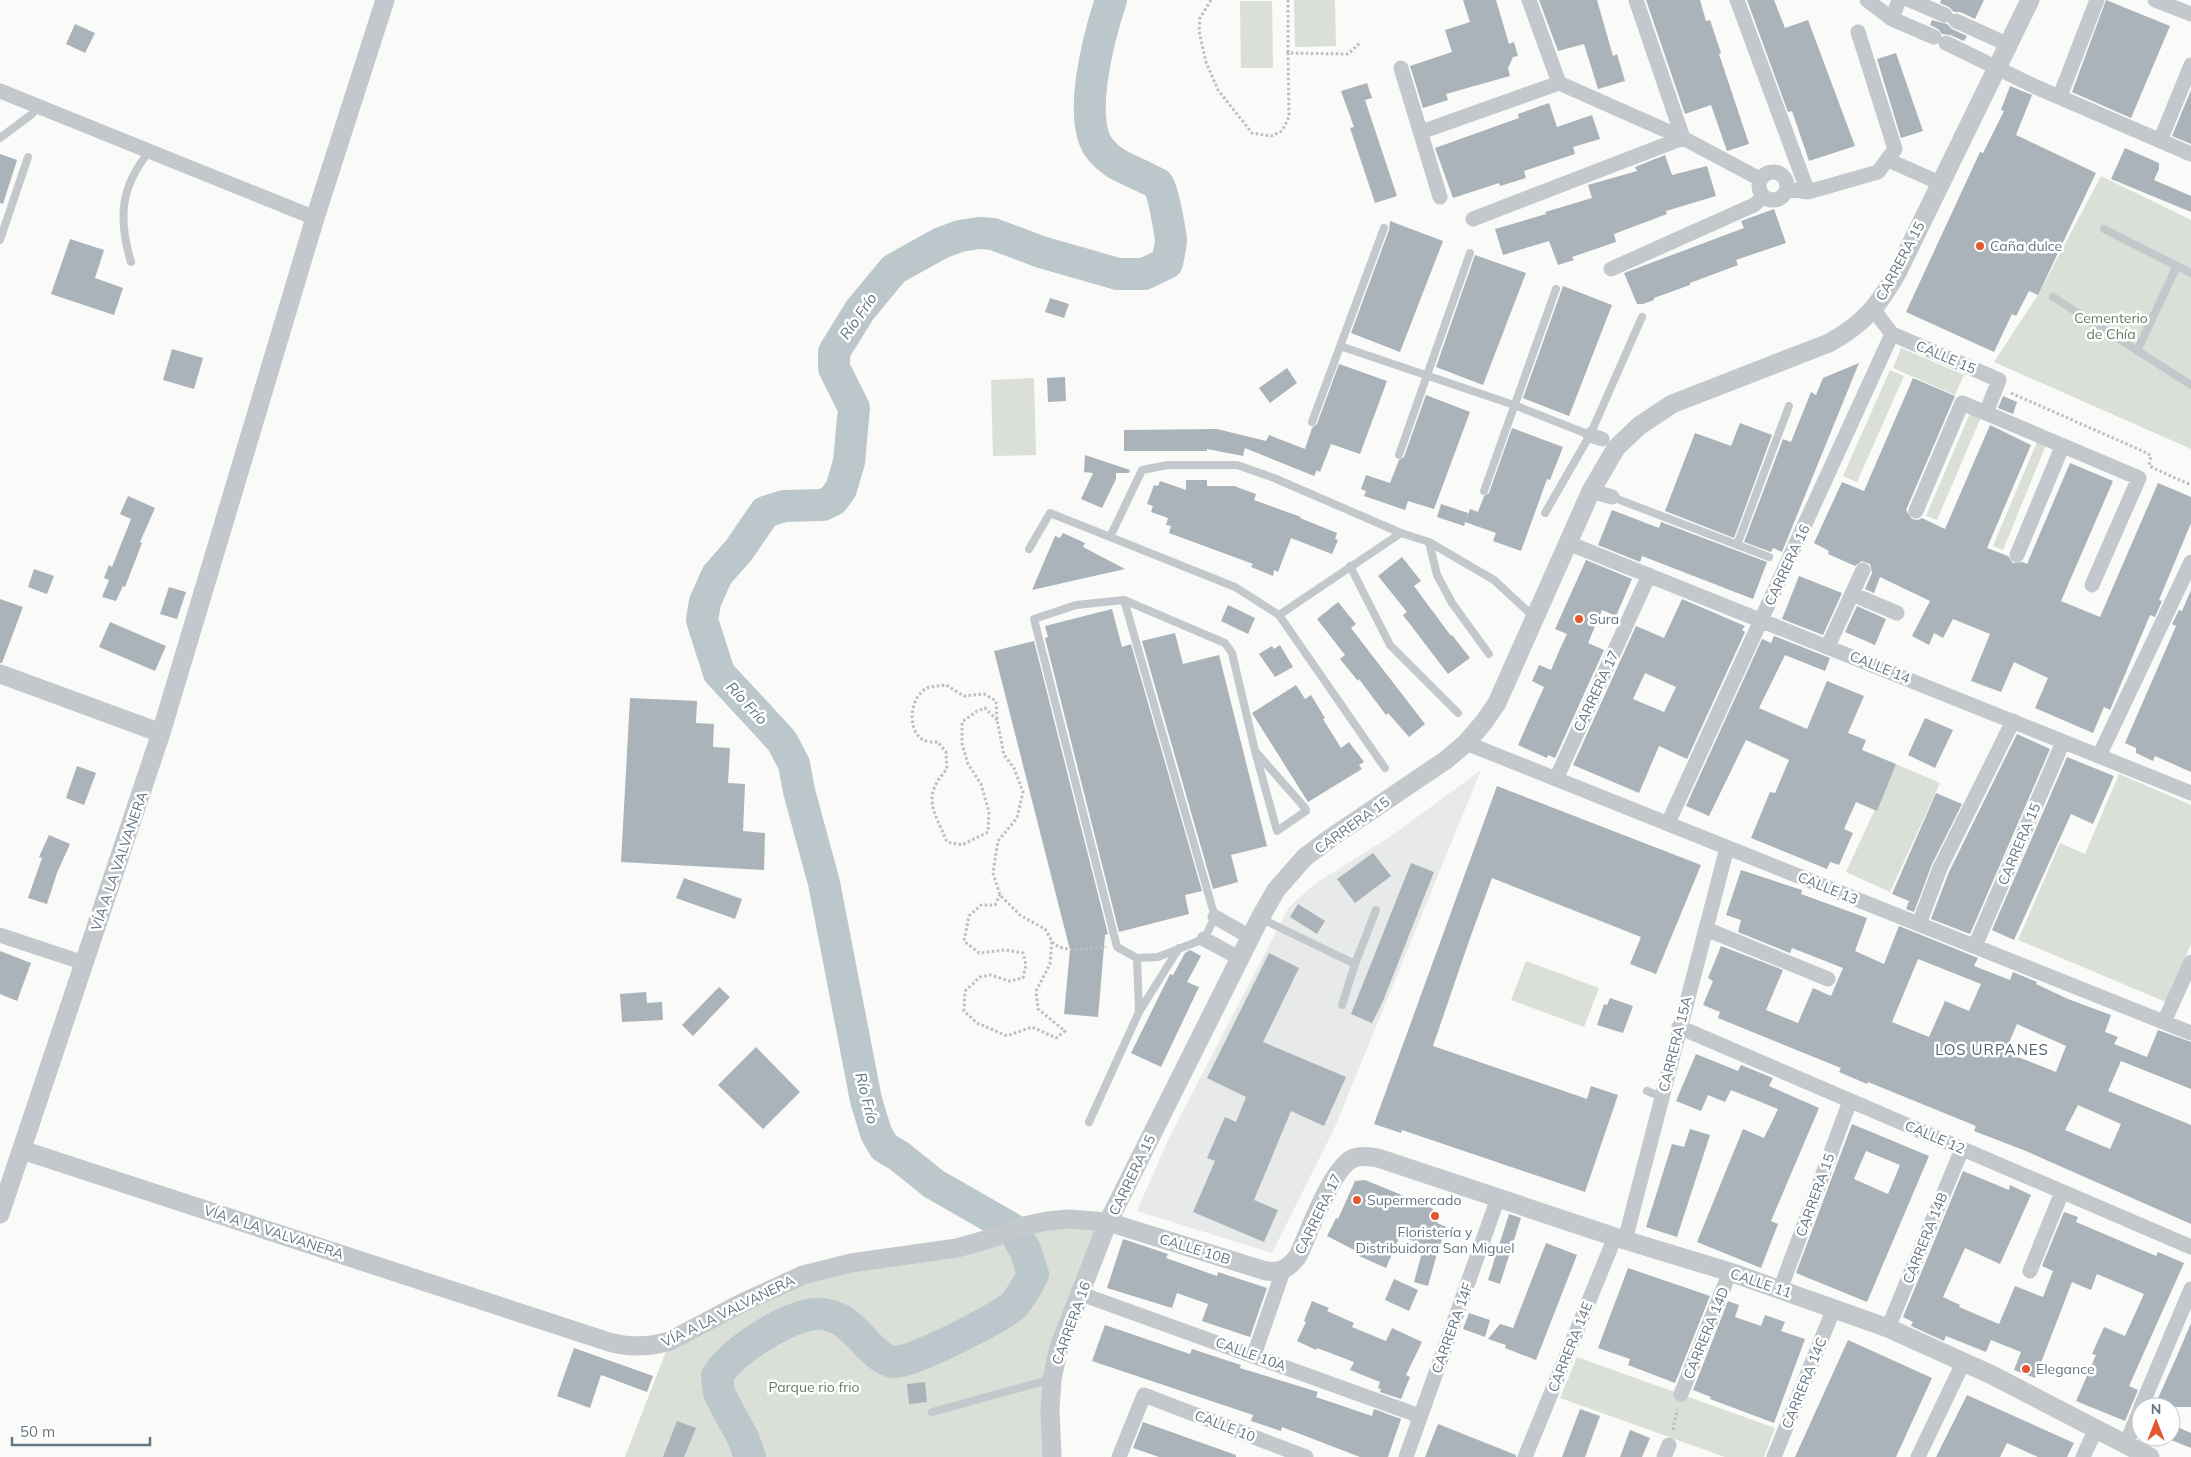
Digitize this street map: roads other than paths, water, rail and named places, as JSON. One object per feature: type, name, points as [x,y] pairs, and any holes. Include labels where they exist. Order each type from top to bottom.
[{"type":"street","name":"VÍA A LA VALVANERA","points":[[385,0],[315,218],[161,733],[22,1150],[609,1342],[636,1347],[655,1346],[670,1341],[782,1284],[821,1269],[957,1248],[1028,1225],[1069,1219],[1108,1222]]},
{"type":"street","points":[[1530,0],[1559,83]]},
{"type":"street","points":[[1636,0],[1683,138]]},
{"type":"street","points":[[1737,0],[1808,192]]},
{"type":"street","points":[[1867,0],[1892,19],[2191,154]]},
{"type":"street","points":[[1892,19],[1899,0]]},
{"type":"street","points":[[1910,0],[2009,45]]},
{"type":"street","name":"CARRERA 15","points":[[1108,1222],[1260,918],[1276,890],[1306,857],[1332,837],[1446,760],[1466,743],[1484,722],[1496,703],[1591,491],[1603,441],[1639,426],[1672,404],[1829,343],[1853,329],[1873,309],[1897,274],[2030,0]]},
{"type":"street","points":[[2060,96],[2097,0]]},
{"type":"street","points":[[2159,1],[2191,14]]},
{"type":"street","points":[[1788,188],[1808,192],[1878,172],[1895,149],[1858,32]]},
{"type":"street","points":[[2160,141],[2191,65]]},
{"type":"street","points":[[1401,68],[1440,197]]},
{"type":"street","points":[[1421,132],[1559,83],[1683,138],[1760,180]]},
{"type":"street","points":[[0,90],[315,218]]},
{"type":"street","points":[[1473,219],[1683,138]]},
{"type":"street","points":[[1888,160],[1940,183]]},
{"type":"street","points":[[1771,172],[1778,172],[1784,176],[1788,188],[1785,194],[1775,201],[1763,197],[1759,192],[1760,180],[1771,172]]},
{"type":"street","points":[[1611,269],[1754,205],[1763,197]]},
{"type":"street","points":[[1873,309],[1892,334]]},
{"type":"street","name":"CALLE 15","points":[[1892,334],[1998,383],[1986,413]]},
{"type":"street","name":"CARRERA 16","points":[[1668,823],[1892,334]]},
{"type":"street","points":[[1916,511],[1962,403],[1986,413],[2138,478],[2092,585]]},
{"type":"street","points":[[2017,555],[2062,447]]},
{"type":"street","points":[[1591,491],[1612,497]]},
{"type":"street","name":"CALLE 14","points":[[1568,544],[1828,646],[2191,793]]},
{"type":"street","points":[[2099,756],[2191,562]]},
{"type":"street","points":[[1828,646],[1863,570]]},
{"type":"street","name":"CARRERA 17","points":[[1556,778],[1649,575]]},
{"type":"street","points":[[1852,594],[1897,613]]},
{"type":"street","points":[[0,674],[161,733]]},
{"type":"street","points":[[1919,924],[1940,868],[2013,721]]},
{"type":"street","name":"CARRERA 15","points":[[1975,946],[2063,742]]},
{"type":"street","name":"CALLE 13","points":[[1466,743],[2191,1033]]},
{"type":"street","name":"CARRERA 15A","points":[[1620,1239],[1662,1097],[1727,848]]},
{"type":"street","points":[[1215,918],[1250,938]]},
{"type":"street","points":[[1706,929],[1828,979]]},
{"type":"street","points":[[0,935],[84,963]]},
{"type":"street","points":[[1204,939],[1240,958]]},
{"type":"street","points":[[2164,1022],[2191,962]]},
{"type":"street","name":"CALLE 12","points":[[1679,1027],[2191,1248]]},
{"type":"street","name":"CARRERA 15","points":[[1780,1290],[1850,1101]]},
{"type":"street","name":"CARRERA 14B","points":[[1888,1328],[1962,1149]]},
{"type":"street","points":[[0,1214],[22,1150]]},
{"type":"street","name":"CALLE 11","points":[[1354,1158],[1364,1156],[1378,1158],[1620,1239],[1730,1272],[1888,1328],[1964,1361],[2150,1457]]},
{"type":"street","name":"CARRERA 17","points":[[1283,1270],[1291,1265],[1298,1256],[1339,1170],[1354,1158]]},
{"type":"street","points":[[2030,1271],[2062,1192]]},
{"type":"street","name":"CARRERA 14F","points":[[1406,1457],[1498,1198]]},
{"type":"street","name":"CARRERA 16","points":[[1052,1457],[1050,1410],[1052,1378],[1059,1347],[1108,1222]]},
{"type":"street","name":"CALLE 10B","points":[[1108,1222],[1266,1271],[1283,1270]]},
{"type":"street","name":"CARRERA 14E","points":[[1525,1457],[1620,1239]]},
{"type":"street","points":[[1254,1356],[1283,1270]]},
{"type":"street","name":"CARRERA 14D","points":[[1681,1394],[1730,1272]]},
{"type":"street","points":[[2146,1397],[2191,1289]]},
{"type":"street","name":"CALLE 10A","points":[[1081,1294],[1420,1416]]},
{"type":"street","name":"CARRERA 14C","points":[[1774,1457],[1834,1308]]},
{"type":"street","points":[[1918,1457],[1964,1361]]},
{"type":"street","name":"CALLE 10","points":[[1118,1457],[1144,1395],[1306,1457]]},
{"type":"street","points":[[2083,1457],[2096,1429]]},
{"type":"street","points":[[2126,1444],[2131,1432]]},
{"type":"lane","points":[[0,138],[32,114],[38,106]]},
{"type":"lane","points":[[131,262],[124,238],[122,213],[127,188],[137,166],[150,151]]},
{"type":"lane","points":[[0,240],[28,157]]},
{"type":"lane","points":[[1312,422],[1384,228]]},
{"type":"lane","points":[[2104,229],[2191,273]]},
{"type":"lane","points":[[1399,455],[1470,252]]},
{"type":"lane","points":[[2137,350],[2177,266]]},
{"type":"lane","points":[[1484,491],[1556,289]]},
{"type":"lane","points":[[2053,297],[2191,385]]},
{"type":"lane","points":[[1545,513],[1603,441],[1642,318]]},
{"type":"lane","points":[[1340,346],[1514,405],[1603,441]]},
{"type":"lane","points":[[1737,545],[1789,406]]},
{"type":"lane","points":[[1110,537],[1142,470],[1168,465],[1237,465],[1274,478],[1401,533],[1429,542],[1494,580],[1535,618]]},
{"type":"lane","points":[[1612,497],[1769,557]]},
{"type":"lane","points":[[1029,549],[1050,513],[1235,587],[1279,615],[1385,768]]},
{"type":"lane","points":[[1279,615],[1401,533]]},
{"type":"lane","points":[[1429,542],[1437,575],[1452,603],[1489,654]]},
{"type":"lane","points":[[1350,566],[1390,645],[1458,713]]},
{"type":"lane","points":[[1124,600],[1215,918],[1204,939],[1158,958],[1137,958],[1116,947],[1034,619],[1076,605],[1124,600],[1225,643],[1232,653],[1257,760],[1277,831],[1306,811],[1255,751]]},
{"type":"lane","points":[[1342,1005],[1355,964],[1376,910]]},
{"type":"lane","points":[[1260,918],[1355,964]]},
{"type":"lane","points":[[1088,1122],[1139,1012],[1179,948]]},
{"type":"lane","points":[[1137,958],[1139,1012]]},
{"type":"lane","points":[[1646,1091],[1662,1097]]},
{"type":"lane","points":[[932,1412],[1052,1378]]},
{"type":"waterway","name":"Río Frío","points":[[750,1457],[744,1440],[719,1393],[717,1376],[724,1366],[747,1346],[790,1321],[803,1316],[824,1314],[847,1324],[880,1356],[894,1362],[903,1361],[973,1330],[1005,1312],[1013,1306],[1033,1274],[1026,1252],[1014,1230],[934,1184],[899,1156],[884,1147],[876,1133],[866,1100],[824,883],[799,791],[794,764],[782,741],[719,673],[702,620],[705,602],[717,575],[739,550],[765,512],[784,506],[823,505],[833,500],[841,489],[849,462],[854,408],[834,368],[834,352],[860,310],[894,269],[941,243],[960,236],[979,233],[993,234],[1041,252],[1118,274],[1144,274],[1167,263],[1171,240],[1164,202],[1158,184],[1122,167],[1110,159],[1100,149],[1093,136],[1090,118],[1092,76],[1101,33],[1111,0]]},
{"type":"place","name":"Caña dulce","points":[[1980,246]]},
{"type":"place","name":"Sura","points":[[1579,619]]},
{"type":"place","name":"Supermercado","points":[[1357,1200]]},
{"type":"place","name":"Floristería y Distribuidora San Miguel","points":[[1435,1216]]},
{"type":"place","name":"Elegance","points":[[2026,1369]]},
{"type":"district","name":"LOS URPANES","points":[[1992,1049]]},
{"type":"park label","name":"Cementerio de Chía","points":[[2111,326]]},
{"type":"park label","name":"Parque rio frio","points":[[814,1387]]}]
